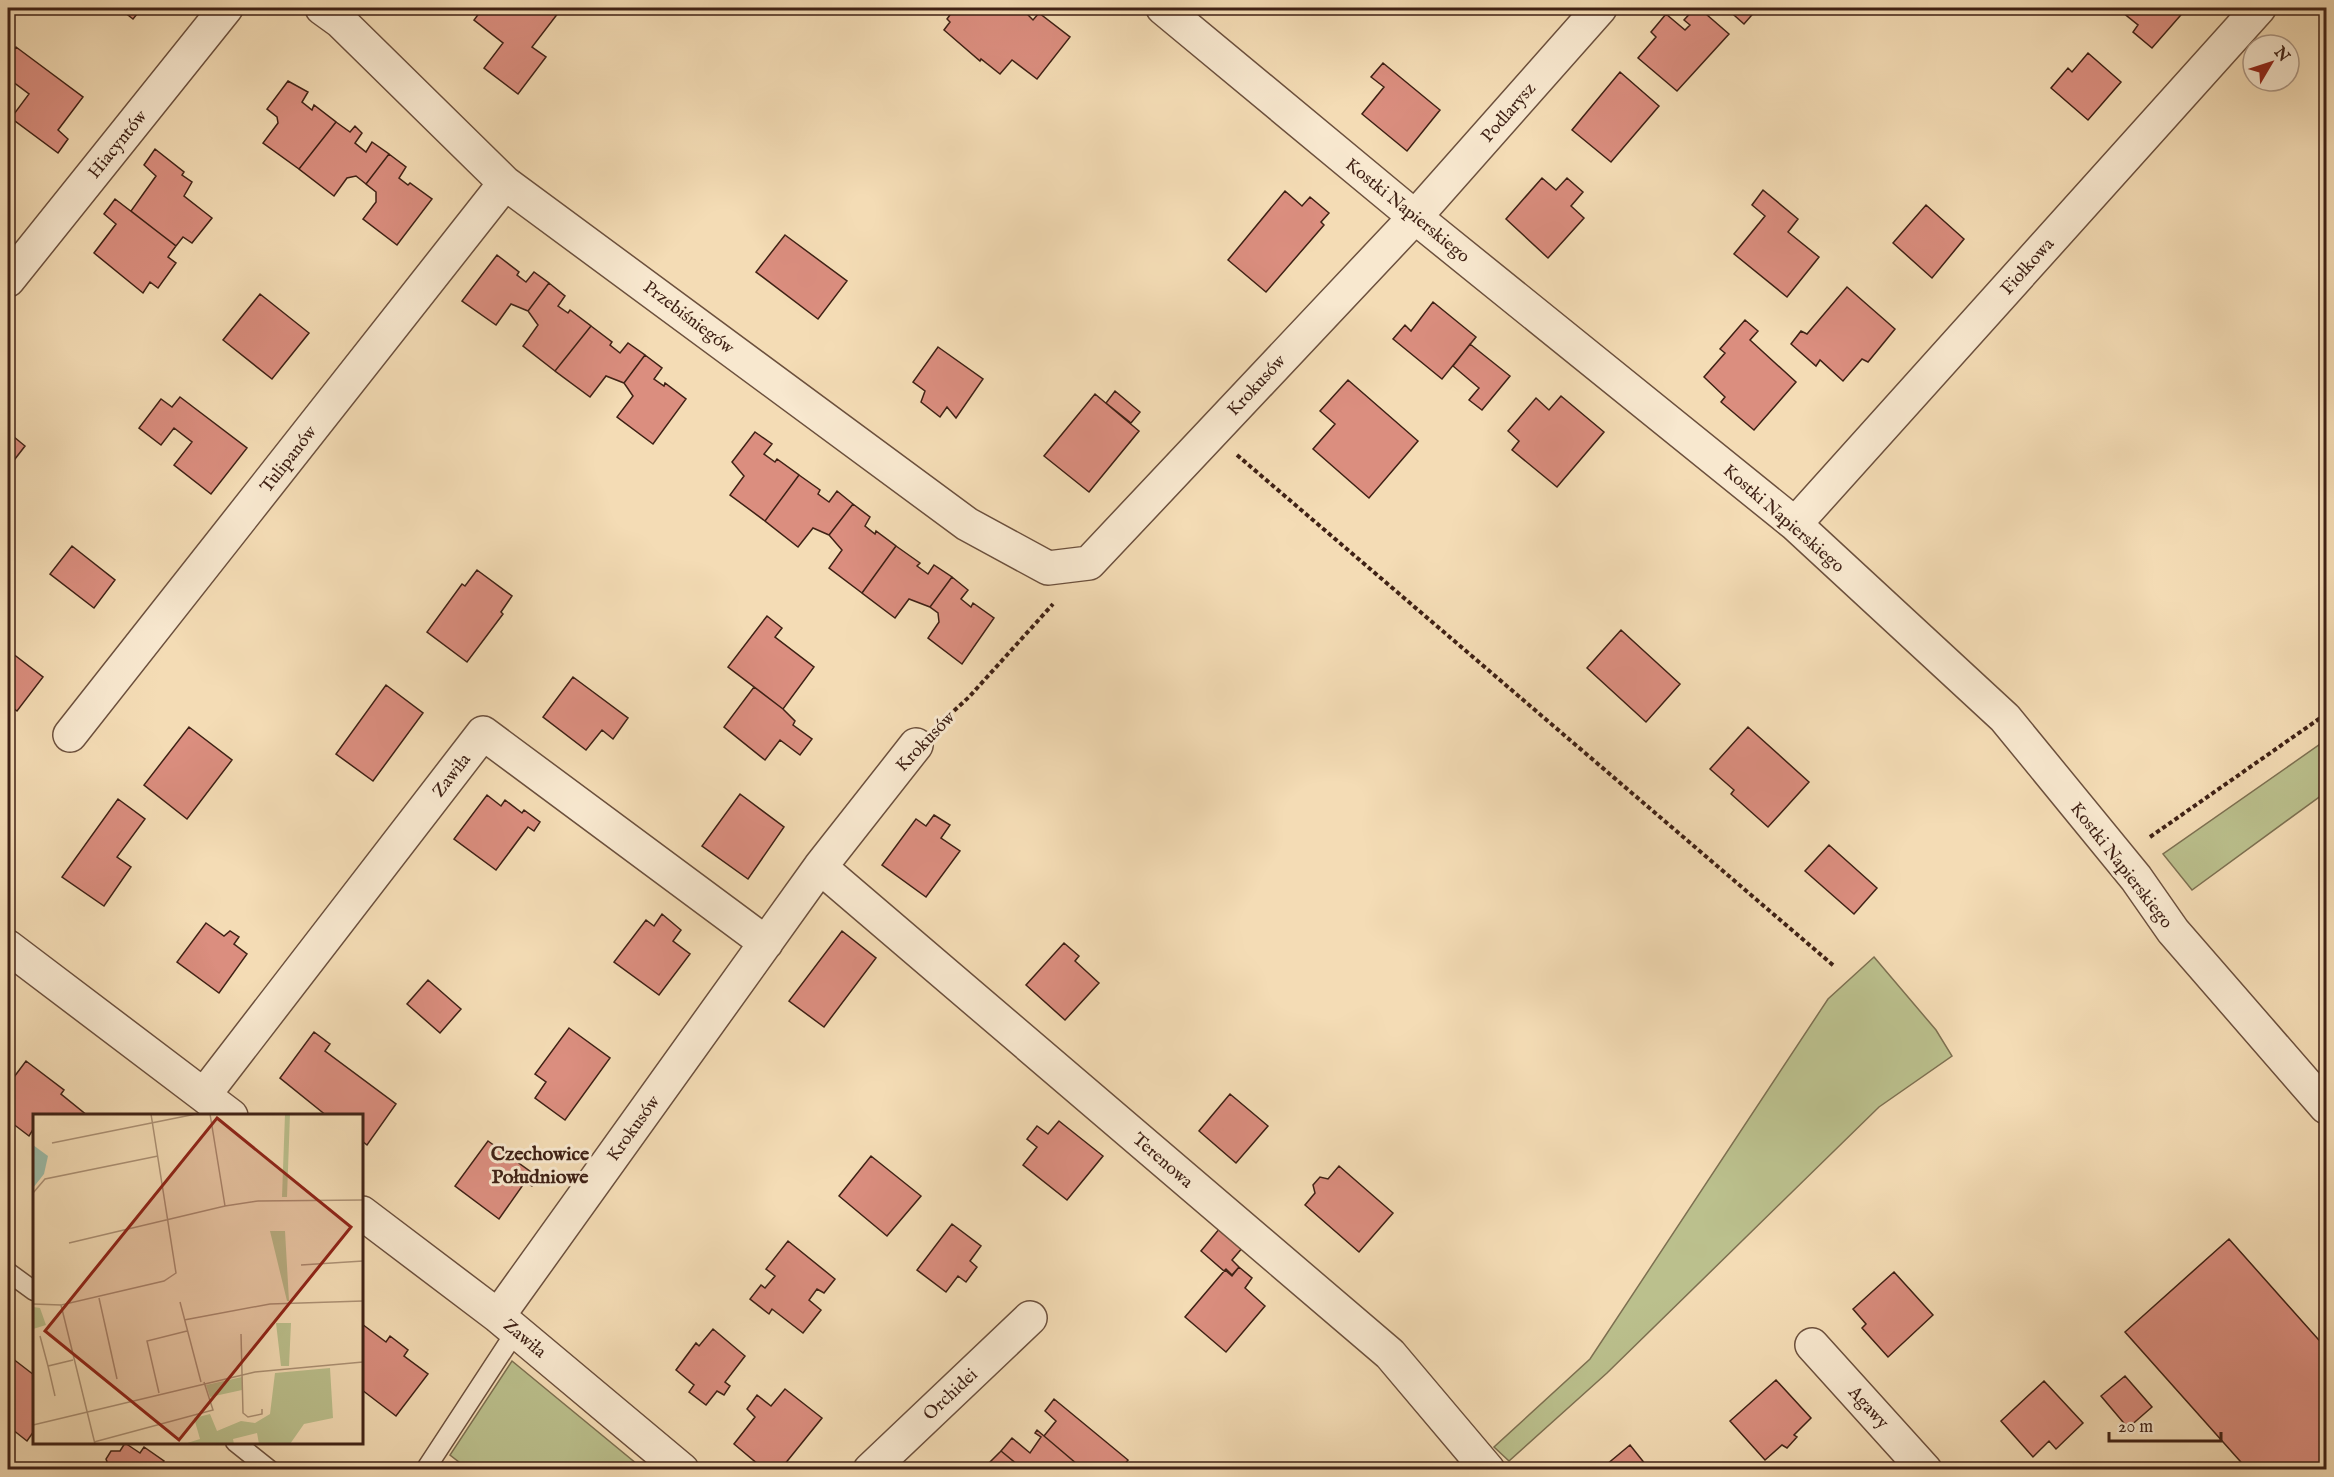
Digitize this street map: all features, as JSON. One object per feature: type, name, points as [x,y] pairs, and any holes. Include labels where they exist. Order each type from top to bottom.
[{"type":"street","name":"Hiacyntów","points":[[8,280],[226,8]]},
{"type":"street","name":"Przebiśniegów","points":[[322,8],[340,21],[505,183],[967,524],[1048,568],[1089,563]]},
{"type":"street","name":"Kostki Napierskiego","points":[[1163,8],[1415,217],[1795,524],[2005,718],[2136,878],[2174,932],[2326,1107]]},
{"type":"street","name":"Podlarysz","points":[[1415,217],[1600,8]]},
{"type":"street","name":"Fiołkowa","points":[[1795,524],[2259,8]]},
{"type":"street","name":"Tulipanów","points":[[70,735],[505,183]]},
{"type":"street","name":"Krokusów","points":[[1089,563],[1415,217]]},
{"type":"street","name":"Zawiła","points":[[204,1095],[483,733],[766,943]]},
{"type":"street","name":"Krokusów","points":[[507,1324],[766,943],[820,867],[916,745]]},
{"type":"street","name":"Terenowa","points":[[820,867],[1390,1354],[1488,1470]]},
{"type":"street","points":[[8,947],[228,1114]]},
{"type":"street","name":"Zawiła","points":[[363,1215],[507,1324],[682,1470]]},
{"type":"street","name":"Orchidei","points":[[870,1470],[1030,1318]]},
{"type":"street","name":"Agawy","points":[[1812,1345],[1925,1470]]},
{"type":"lane","points":[[8,1272],[33,1290]]},
{"type":"lane","points":[[424,1470],[507,1324]]},
{"type":"lane","points":[[236,1444],[270,1470]]},
{"type":"path","points":[[1212,433],[1834,966]]},
{"type":"path","name":"Krokusów","points":[[916,745],[969,697],[1089,563]]},
{"type":"path","points":[[2119,858],[2326,714]]},
{"type":"green space","points":[[2326,740],[2326,792],[2192,890],[2163,854]]},
{"type":"green space","points":[[1874,957],[1936,1030],[1952,1056],[1879,1107],[1607,1373],[1509,1461],[1494,1447],[1590,1359],[1828,999]]},
{"type":"green space","points":[[512,1361],[643,1469],[468,1469],[450,1455]]},
{"type":"building","points":[[119,8],[142,8],[133,19]]},
{"type":"building","points":[[483,8],[562,8],[532,47],[546,57],[518,94],[484,68],[503,43],[474,20]]},
{"type":"building","points":[[955,8],[1021,8],[1033,20],[1039,13],[1070,37],[1037,79],[1012,60],[1000,74],[981,59],[980,61],[944,30],[950,22],[947,19]]},
{"type":"building","points":[[1695,8],[1699,8],[1729,34],[1677,91],[1638,58],[1656,37],[1651,32],[1666,14],[1685,30],[1690,25],[1684,20]]},
{"type":"building","points":[[1726,8],[1758,8],[1744,24]]},
{"type":"building","points":[[2117,8],[2187,8],[2152,48],[2133,32],[2138,25]]},
{"type":"building","points":[[16,47],[83,97],[58,130],[68,139],[58,153],[11,118],[29,94],[9,79],[8,82],[8,58]]},
{"type":"building","points":[[2088,53],[2121,82],[2088,120],[2051,88],[2068,68],[2072,72]]},
{"type":"building","points":[[1383,63],[1440,110],[1407,151],[1362,114],[1384,87],[1371,77]]},
{"type":"building","points":[[1620,72],[1659,106],[1611,162],[1572,130]]},
{"type":"building","points":[[288,81],[308,92],[302,102],[312,110],[314,105],[336,122],[299,169],[263,143],[278,123],[277,117],[267,109]]},
{"type":"building","points":[[336,122],[350,132],[355,126],[362,133],[355,143],[366,152],[372,142],[389,154],[366,184],[356,176],[347,178],[334,196],[299,169]]},
{"type":"building","points":[[155,149],[184,172],[182,175],[192,182],[184,196],[212,218],[192,243],[183,237],[176,246],[131,211],[156,176],[144,165]]},
{"type":"building","points":[[389,154],[406,167],[399,178],[432,199],[397,245],[363,219],[376,202],[376,192],[366,184]]},
{"type":"building","points":[[1542,178],[1556,190],[1567,178],[1583,192],[1571,206],[1584,218],[1548,258],[1506,219]]},
{"type":"building","points":[[1763,190],[1798,219],[1788,232],[1819,257],[1787,297],[1734,254],[1765,216],[1752,205]]},
{"type":"building","points":[[1285,191],[1302,206],[1310,197],[1329,213],[1321,222],[1324,225],[1266,292],[1228,260]]},
{"type":"building","points":[[115,199],[176,246],[168,257],[176,263],[158,288],[150,282],[143,293],[94,253],[116,224],[104,214]]},
{"type":"building","points":[[1926,205],[1964,239],[1932,278],[1893,243]]},
{"type":"building","points":[[785,235],[847,281],[818,319],[756,272]]},
{"type":"building","points":[[497,255],[519,272],[517,275],[526,282],[534,272],[549,283],[528,311],[511,304],[496,325],[462,301]]},
{"type":"building","points":[[549,283],[565,296],[558,306],[568,313],[570,310],[591,326],[555,371],[523,346],[538,325],[528,311]]},
{"type":"building","points":[[1847,287],[1895,329],[1868,362],[1862,359],[1843,381],[1820,360],[1816,366],[1791,344],[1801,331],[1807,334]]},
{"type":"building","points":[[260,294],[309,333],[272,379],[223,340]]},
{"type":"building","points":[[1433,302],[1476,337],[1442,379],[1393,339],[1405,325],[1411,331]]},
{"type":"building","points":[[1745,320],[1758,331],[1750,340],[1796,382],[1754,430],[1721,402],[1725,397],[1704,377],[1725,353],[1720,349]]},
{"type":"building","points":[[591,326],[612,342],[610,345],[620,353],[628,343],[645,355],[624,383],[606,376],[590,397],[555,371]]},
{"type":"building","points":[[1470,344],[1510,376],[1482,410],[1469,400],[1479,388],[1453,366]]},
{"type":"building","points":[[938,347],[983,379],[956,418],[947,407],[940,417],[921,402],[925,391],[913,382]]},
{"type":"building","points":[[645,355],[662,368],[654,379],[664,386],[665,383],[686,399],[653,444],[617,417],[633,396],[624,383]]},
{"type":"building","points":[[1348,380],[1418,441],[1369,498],[1313,449],[1335,424],[1320,411]]},
{"type":"building","points":[[1115,391],[1140,412],[1131,423],[1106,403]]},
{"type":"building","points":[[1095,394],[1139,431],[1089,492],[1044,456]]},
{"type":"building","points":[[1561,396],[1604,432],[1557,487],[1512,450],[1519,441],[1508,431],[1536,398],[1549,410]]},
{"type":"building","points":[[180,397],[247,448],[211,494],[174,465],[192,442],[174,428],[161,445],[139,428],[161,399],[172,407]]},
{"type":"building","points":[[8,432],[25,446],[8,468]]},
{"type":"building","points":[[755,432],[772,444],[764,454],[775,462],[777,459],[799,475],[765,521],[730,495],[744,476],[732,462]]},
{"type":"building","points":[[799,475],[820,490],[818,494],[829,502],[837,491],[853,504],[829,535],[813,528],[798,547],[765,521]]},
{"type":"building","points":[[853,504],[870,517],[865,526],[896,546],[862,593],[829,568],[842,550],[829,535]]},
{"type":"building","points":[[72,546],[115,580],[94,608],[50,574]]},
{"type":"building","points":[[896,546],[920,563],[917,566],[928,574],[934,565],[952,577],[930,607],[909,599],[895,618],[862,593]]},
{"type":"building","points":[[477,570],[512,596],[501,612],[503,614],[467,662],[427,632],[462,584],[465,586]]},
{"type":"building","points":[[952,577],[968,590],[961,599],[971,607],[973,603],[994,618],[962,664],[928,638],[939,622],[938,613],[930,607]]},
{"type":"building","points":[[767,616],[782,628],[775,637],[814,667],[783,709],[728,667]]},
{"type":"building","points":[[1621,630],[1680,684],[1646,722],[1587,668]]},
{"type":"building","points":[[8,650],[43,677],[17,711],[8,704]]},
{"type":"building","points":[[573,677],[628,718],[613,739],[602,730],[586,750],[543,717]]},
{"type":"building","points":[[386,685],[423,713],[373,781],[336,754]]},
{"type":"building","points":[[754,687],[783,709],[795,721],[793,725],[812,739],[800,755],[780,740],[765,760],[724,727]]},
{"type":"building","points":[[189,727],[232,760],[187,819],[144,785]]},
{"type":"building","points":[[1748,727],[1809,782],[1768,827],[1731,794],[1734,790],[1710,769]]},
{"type":"building","points":[[740,794],[784,827],[748,879],[702,846]]},
{"type":"building","points":[[487,795],[501,806],[505,800],[522,813],[524,810],[540,822],[534,831],[528,827],[496,870],[454,839]]},
{"type":"building","points":[[118,799],[145,819],[117,857],[131,867],[104,906],[62,877]]},
{"type":"building","points":[[934,815],[950,825],[941,838],[960,851],[926,897],[882,865],[916,819],[926,826]]},
{"type":"building","points":[[1829,845],[1877,888],[1854,914],[1805,871]]},
{"type":"building","points":[[662,914],[681,930],[673,941],[690,954],[659,995],[614,962],[646,920],[654,926]]},
{"type":"building","points":[[206,923],[224,936],[230,931],[239,937],[234,944],[247,954],[219,993],[177,962]]},
{"type":"building","points":[[842,931],[876,958],[824,1027],[789,1001]]},
{"type":"building","points":[[1064,943],[1079,956],[1075,961],[1099,983],[1065,1020],[1026,985]]},
{"type":"building","points":[[428,980],[461,1009],[440,1033],[407,1004]]},
{"type":"building","points":[[569,1028],[610,1058],[565,1120],[535,1098],[546,1082],[535,1074]]},
{"type":"building","points":[[314,1032],[330,1044],[325,1051],[396,1104],[367,1145],[363,1142],[363,1114],[325,1114],[280,1078]]},
{"type":"building","points":[[26,1061],[64,1090],[61,1094],[86,1114],[33,1114],[33,1130],[29,1136],[8,1120],[8,1078],[14,1077]]},
{"type":"building","points":[[1230,1094],[1268,1126],[1236,1163],[1199,1131]]},
{"type":"building","points":[[1059,1121],[1103,1156],[1067,1200],[1023,1165],[1037,1147],[1027,1139],[1037,1126],[1048,1134]]},
{"type":"building","points":[[488,1141],[538,1177],[532,1186],[525,1182],[499,1219],[455,1186]]},
{"type":"building","points":[[871,1156],[921,1196],[887,1236],[839,1196]]},
{"type":"building","points":[[1339,1166],[1393,1213],[1359,1252],[1305,1205],[1315,1193],[1313,1185],[1320,1177],[1328,1179]]},
{"type":"building","points":[[952,1224],[981,1246],[970,1261],[977,1267],[966,1282],[958,1276],[946,1292],[917,1270]]},
{"type":"building","points":[[1220,1228],[1243,1247],[1232,1260],[1239,1267],[1232,1275],[1201,1251]]},
{"type":"building","points":[[2229,1239],[2326,1348],[2326,1470],[2248,1470],[2125,1332]]},
{"type":"building","points":[[788,1241],[835,1279],[824,1293],[817,1289],[809,1300],[821,1310],[803,1333],[772,1309],[769,1314],[750,1299],[761,1285],[765,1288],[775,1276],[766,1269]]},
{"type":"building","points":[[1239,1267],[1252,1278],[1245,1288],[1265,1306],[1226,1352],[1185,1317],[1225,1270],[1232,1276]]},
{"type":"building","points":[[1894,1272],[1933,1315],[1888,1357],[1862,1328],[1866,1324],[1853,1309]]},
{"type":"building","points":[[363,1325],[386,1342],[390,1336],[408,1350],[404,1356],[428,1374],[396,1416],[363,1391]]},
{"type":"building","points":[[713,1329],[745,1356],[725,1382],[730,1386],[724,1395],[717,1391],[706,1405],[689,1392],[694,1385],[676,1370],[696,1343],[699,1346]]},
{"type":"building","points":[[8,1355],[33,1374],[33,1432],[27,1441],[8,1426]]},
{"type":"building","points":[[2125,1376],[2152,1407],[2128,1428],[2101,1396]]},
{"type":"building","points":[[1776,1380],[1811,1418],[1794,1435],[1797,1437],[1787,1448],[1782,1445],[1765,1460],[1730,1421]]},
{"type":"building","points":[[2044,1381],[2083,1423],[2056,1449],[2049,1441],[2033,1457],[2001,1421]]},
{"type":"building","points":[[785,1389],[822,1418],[780,1470],[765,1470],[734,1444],[755,1417],[747,1409],[757,1395],[771,1406]]},
{"type":"building","points":[[1054,1399],[1128,1460],[1120,1470],[1084,1470],[1044,1436],[1056,1421],[1045,1411]]},
{"type":"building","points":[[1037,1430],[1084,1470],[1024,1470],[1001,1451],[1012,1438],[1030,1453],[1041,1437],[1035,1433]]},
{"type":"building","points":[[124,1444],[140,1453],[144,1447],[164,1461],[160,1468],[163,1470],[107,1470],[109,1467],[106,1459],[111,1451],[120,1451]]},
{"type":"building","points":[[1630,1445],[1650,1470],[1600,1470]]},
{"type":"building","points":[[1001,1451],[1024,1470],[998,1470],[990,1462]]},
{"type":"district","name":"Czechowice Południowe","points":[[540,1164]]}]
